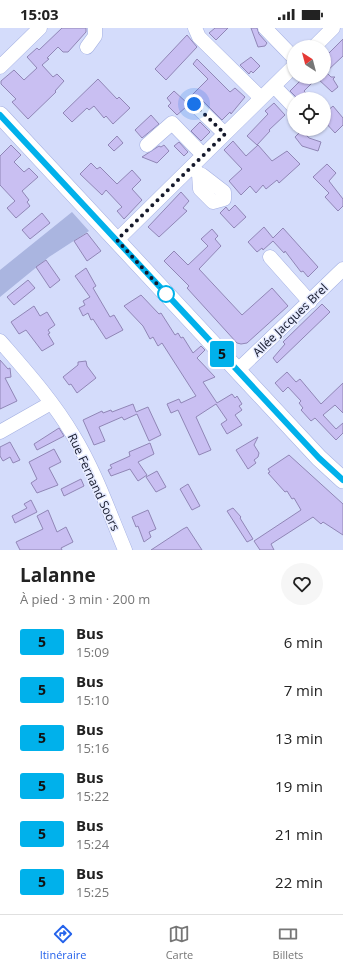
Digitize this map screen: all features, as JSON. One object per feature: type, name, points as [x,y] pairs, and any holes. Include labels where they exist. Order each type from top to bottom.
[{"type":"main road","points":[[0,115],[319,458],[343,480]]},
{"type":"street","points":[[0,68],[40,28]]},
{"type":"street","points":[[87,47],[95,36],[95,28]]},
{"type":"street","points":[[195,28],[199,37],[261,98]]},
{"type":"street","points":[[265,28],[287,51]]},
{"type":"street","points":[[321,40],[333,28]]},
{"type":"street","points":[[117,240],[195,170],[204,155],[287,73]]},
{"type":"street","points":[[274,86],[287,100]]},
{"type":"street","points":[[194,104],[225,134]]},
{"type":"street","points":[[147,145],[172,123],[204,155]]},
{"type":"street","points":[[270,257],[310,302]]},
{"type":"street","name":"Allée Jacques Brel","points":[[238,370],[343,269]]},
{"type":"street","name":"Rue Fernand Soors","points":[[0,341],[51,403],[81,449],[125,550]]},
{"type":"street","points":[[0,432],[51,403]]},
{"type":"shaded area","points":[[72,212],[89,231],[49,257],[0,297],[0,270]]},
{"type":"building","points":[[62,28],[86,28],[86,32],[68,52],[63,52],[58,47],[47,58],[49,59],[42,65],[53,77],[57,74],[64,81],[55,91],[56,92],[28,119],[12,102],[16,99],[1,84],[1,81],[14,70],[24,80],[37,68],[27,57],[37,48],[39,50]]},
{"type":"building","points":[[215,28],[228,28],[216,40],[209,33]]},
{"type":"building","points":[[251,28],[257,28],[259,34],[267,43],[265,46],[258,47]]},
{"type":"building","points":[[187,35],[197,47],[166,80],[155,69]]},
{"type":"building","points":[[343,39],[343,56],[331,67],[331,51]]},
{"type":"building","points":[[251,57],[260,66],[253,73],[251,71],[249,74],[240,65]]},
{"type":"building","points":[[197,59],[230,92],[235,88],[245,97],[231,114],[230,112],[222,120],[200,98],[196,96],[190,97],[208,79],[193,64]]},
{"type":"building","points":[[331,77],[335,77],[333,79],[338,87],[332,92],[323,84],[331,84]]},
{"type":"building","points":[[98,79],[117,99],[119,97],[130,108],[113,124],[106,116],[104,118],[94,106],[89,110],[87,108],[72,122],[63,113]]},
{"type":"building","points":[[297,84],[311,84],[304,91],[305,92],[290,91]]},
{"type":"building","points":[[174,91],[186,102],[186,107],[177,115],[168,106],[171,103],[167,98]]},
{"type":"building","points":[[274,103],[285,115],[269,130],[270,131],[257,145],[247,136],[268,114],[265,111]]},
{"type":"building","points":[[333,106],[343,118],[343,125],[335,133],[331,129],[331,108]]},
{"type":"building","points":[[151,115],[159,124],[142,138],[135,130]]},
{"type":"building","points":[[200,122],[210,132],[201,141],[191,131]]},
{"type":"building","points":[[117,136],[123,143],[114,151],[108,145]]},
{"type":"building","points":[[307,136],[321,142],[318,151],[302,146],[295,137]]},
{"type":"building","points":[[233,141],[246,156],[258,145],[272,161],[287,151],[300,164],[279,183],[277,180],[266,189],[263,185],[256,193],[250,186],[241,195],[229,181],[242,169],[224,150]]},
{"type":"building","points":[[179,142],[188,152],[184,156],[174,146]]},
{"type":"building","points":[[11,145],[21,155],[14,162],[24,172],[29,168],[38,177],[22,191],[29,200],[27,202],[30,206],[16,218],[7,208],[15,201],[0,185],[0,156]]},
{"type":"building","points":[[164,145],[169,151],[157,163],[142,157],[159,146],[161,147]]},
{"type":"building","points":[[91,163],[97,169],[100,167],[117,184],[132,170],[141,180],[132,189],[142,200],[124,219],[117,211],[122,207],[106,190],[102,195],[80,174]]},
{"type":"building","points":[[327,164],[336,173],[329,181],[343,199],[343,206],[338,211],[325,197],[329,193],[313,177]]},
{"type":"building","points":[[181,192],[189,201],[183,208],[187,211],[159,237],[148,227]]},
{"type":"building","points":[[235,205],[246,217],[234,228],[220,213],[226,207],[229,211]]},
{"type":"building","points":[[42,213],[50,223],[30,239],[22,230]]},
{"type":"building","points":[[264,227],[273,238],[283,228],[318,267],[308,277],[303,271],[301,272],[285,251],[284,253],[273,241],[263,250],[262,248],[257,252],[248,242]]},
{"type":"building","points":[[212,229],[218,236],[215,239],[221,246],[199,269],[242,315],[272,288],[288,306],[247,343],[237,343],[187,288],[189,286],[164,261],[174,251],[188,265],[208,246],[201,239]]},
{"type":"building","points":[[87,233],[101,251],[87,261],[74,241]]},
{"type":"building","points":[[46,260],[60,280],[50,288],[36,267]]},
{"type":"building","points":[[86,268],[96,286],[93,288],[110,317],[114,315],[123,330],[106,339],[93,319],[91,320],[88,313],[83,316],[79,308],[85,305],[83,301],[90,297],[75,276]]},
{"type":"building","points":[[28,280],[35,288],[14,305],[7,297]]},
{"type":"building","points":[[141,295],[159,314],[161,313],[175,335],[178,333],[181,338],[183,337],[193,353],[201,346],[205,350],[197,358],[215,377],[203,382],[217,403],[232,394],[235,398],[237,396],[242,404],[239,406],[242,410],[235,415],[242,425],[227,434],[221,424],[227,420],[216,404],[196,417],[211,450],[199,455],[178,410],[171,413],[167,404],[179,399],[181,403],[196,396],[162,343],[158,346],[153,337],[150,339],[143,326],[124,306]]},
{"type":"building","points":[[322,304],[330,312],[277,363],[273,358],[285,344],[283,342]]},
{"type":"building","points":[[34,306],[40,316],[47,312],[55,325],[48,330],[50,333],[48,334],[54,344],[42,351],[26,330],[19,334],[11,322]]},
{"type":"building","points":[[0,360],[8,369],[10,368],[11,377],[5,378],[17,401],[0,409]]},
{"type":"building","points":[[86,361],[87,366],[96,378],[77,393],[71,384],[69,385],[63,377],[78,365],[78,362]]},
{"type":"building","points":[[287,372],[296,382],[300,379],[321,404],[343,383],[343,413],[335,405],[323,415],[336,429],[343,423],[343,433],[336,440],[315,418],[311,421],[301,410],[303,408],[299,403],[301,401],[288,387],[283,392],[275,383]]},
{"type":"building","points":[[133,404],[136,412],[148,407],[161,435],[149,441],[137,414],[124,420],[122,417],[99,427],[105,441],[94,445],[83,420],[102,411],[103,413],[111,410],[112,412]]},
{"type":"building","points":[[59,428],[64,436],[37,450],[34,444]]},
{"type":"building","points":[[258,437],[254,445],[259,453],[258,457],[254,460],[256,463],[248,469],[236,450]]},
{"type":"building","points":[[10,442],[20,460],[13,463],[10,457],[3,461],[0,456],[0,447]]},
{"type":"building","points":[[150,443],[154,454],[138,462],[147,475],[138,481],[130,469],[111,476],[108,470],[112,468],[110,465],[130,456],[129,452]]},
{"type":"building","points":[[54,449],[61,462],[49,468],[58,485],[37,493],[31,483],[37,479],[29,462]]},
{"type":"building","points":[[289,455],[343,504],[343,535],[323,522],[321,524],[313,517],[271,544],[274,550],[260,550],[254,541],[301,510],[294,498],[292,499],[287,491],[285,492],[268,473],[270,472],[268,469]]},
{"type":"building","points":[[157,471],[166,487],[156,492],[146,477]]},
{"type":"building","points":[[81,479],[84,486],[64,496],[61,489]]},
{"type":"building","points":[[188,484],[200,506],[192,510],[180,489]]},
{"type":"building","points":[[31,500],[37,512],[15,523],[12,516],[27,508],[24,504]]},
{"type":"building","points":[[233,508],[241,517],[240,518],[253,539],[247,542],[227,511]]},
{"type":"building","points":[[48,510],[57,532],[66,527],[73,542],[61,548],[62,550],[20,550],[16,542],[43,529],[37,516]]},
{"type":"building","points":[[148,510],[156,529],[149,532],[151,537],[144,542],[138,526],[136,527],[132,517]]},
{"type":"building","points":[[187,527],[202,550],[151,550],[183,529]]},
{"type":"bus line","name":"5","points":[[0,115],[319,458],[343,480]]},
{"type":"route","points":[[166,294],[117,240],[225,134],[194,104]]}]
